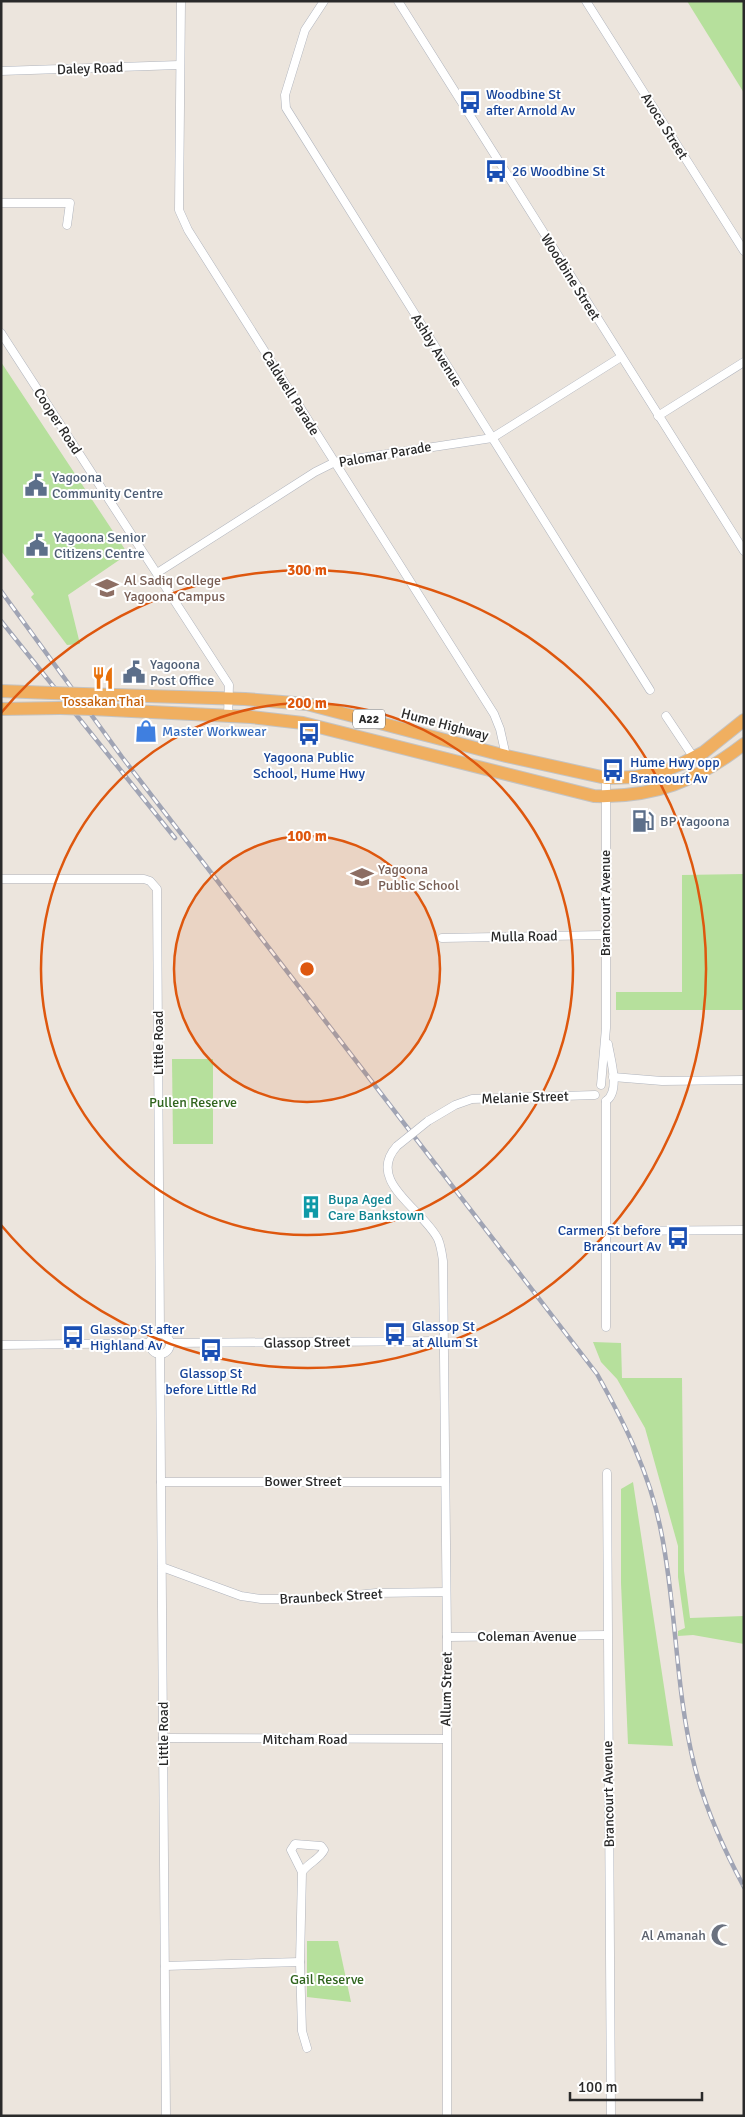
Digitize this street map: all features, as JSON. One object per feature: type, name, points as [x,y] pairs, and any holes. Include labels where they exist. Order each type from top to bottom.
[{"type":"highway","name":"Hume Highway","points":[[1,692],[229,698],[324,707],[506,756],[606,778],[636,777],[661,772],[694,758],[744,720]]},
{"type":"highway","name":"A22","points":[[1,709],[92,709],[274,719],[326,728],[555,787],[605,796],[655,791],[678,784],[706,771],[744,744]]},
{"type":"street","name":"Caldwell Parade","points":[[181,1],[179,210],[188,230],[494,714],[506,756]]},
{"type":"street","name":"Ashby Avenue","points":[[324,1],[305,30],[285,95],[286,108],[650,690]]},
{"type":"street","name":"Woodbine Street","points":[[398,1],[744,552]]},
{"type":"street","name":"Avoca Street","points":[[586,1],[744,251]]},
{"type":"street","name":"Daley Road","points":[[1,71],[180,65]]},
{"type":"street","points":[[1,203],[70,203],[67,225]]},
{"type":"street","name":"Cooper Road","points":[[1,333],[228,685],[228,716]]},
{"type":"street","name":"Palomar Parade","points":[[157,573],[315,472],[335,462],[492,438],[621,357]]},
{"type":"street","points":[[658,416],[744,362]]},
{"type":"street","points":[[666,716],[694,758]]},
{"type":"street","name":"Brancourt Avenue","points":[[601,1085],[606,1028],[606,778]]},
{"type":"street","name":"Little Road","points":[[1,880],[144,879],[154,884],[158,893],[160,1334]]},
{"type":"street","name":"Mulla Road","points":[[442,938],[605,935]]},
{"type":"street","name":"Brancourt Avenue","points":[[606,1028],[613,1077],[611,1092]]},
{"type":"street","points":[[613,1077],[629,1080],[744,1080]]},
{"type":"street","points":[[601,1085],[609,1087],[611,1092],[610,1098],[606,1101],[599,1101],[595,1095],[597,1088],[601,1085]]},
{"type":"street","name":"Melanie Street","points":[[443,1261],[438,1238],[388,1177],[386,1163],[397,1146],[428,1121],[455,1105],[472,1098],[595,1095]]},
{"type":"street","points":[[606,1101],[606,1327]]},
{"type":"street","points":[[607,1231],[744,1230]]},
{"type":"street","name":"Allum Street","points":[[443,1261],[447,1637],[447,2116]]},
{"type":"street","points":[[160,1334],[166,1336],[170,1343],[168,1349],[160,1353],[155,1351],[151,1344],[152,1338],[160,1334]]},
{"type":"street","name":"Glassop Street","points":[[170,1343],[444,1341]]},
{"type":"street","points":[[1,1345],[151,1344]]},
{"type":"street","name":"Little Road","points":[[160,1353],[166,2116]]},
{"type":"street","name":"Brancourt Avenue","points":[[607,1473],[611,2116]]},
{"type":"street","name":"Bower Street","points":[[161,1482],[445,1482]]},
{"type":"street","name":"Braunbeck Street","points":[[162,1567],[240,1596],[261,1599],[317,1599],[376,1593],[446,1592]]},
{"type":"street","name":"Coleman Avenue","points":[[447,1637],[607,1635]]},
{"type":"street","name":"Mitcham Road","points":[[163,1738],[446,1739]]},
{"type":"street","points":[[302,1872],[312,1860],[322,1855],[324,1850],[321,1846],[295,1844],[291,1850],[302,1872],[300,1962],[302,2031],[307,2048]]},
{"type":"street","points":[[165,1966],[300,1962]]},
{"type":"green space","points":[[687,1],[744,1],[744,93]]},
{"type":"green space","points":[[1,362],[128,554],[68,595],[80,644],[67,645],[31,597],[34,594],[1,551]]},
{"type":"green space","points":[[744,874],[744,1010],[616,1010],[616,992],[682,992],[682,875]]},
{"type":"green space","name":"Pullen Reserve","points":[[172,1059],[213,1059],[213,1144],[173,1144]]},
{"type":"green space","points":[[593,1342],[621,1343],[622,1378],[682,1378],[684,1571],[690,1618],[744,1616],[744,1644],[693,1635],[678,1636],[678,1631],[685,1628],[678,1577],[678,1546],[645,1428],[617,1379],[601,1362]]},
{"type":"green space","points":[[633,1482],[673,1746],[628,1744],[621,1583],[621,1489]]},
{"type":"green space","name":"Gail Reserve","points":[[307,1941],[338,1941],[351,2002],[307,1997]]},
{"type":"railway","points":[[1,591],[122,757],[597,1374],[635,1450],[650,1489],[666,1560],[688,1739],[704,1799],[729,1858],[744,1887]]},
{"type":"railway","points":[[1,621],[175,838]]},
{"type":"place","name":"Woodbine St after Arnold Av","points":[[470,102]]},
{"type":"place","name":"26 Woodbine St","points":[[496,171]]},
{"type":"place","name":"Yagoona Community Centre","points":[[36,485]]},
{"type":"place","name":"Yagoona Senior Citizens Centre","points":[[37,545]]},
{"type":"place","name":"Al Sadiq College Yagoona Campus","points":[[107,588]]},
{"type":"place","name":"Yagoona Post Office","points":[[134,672]]},
{"type":"place","name":"Tossakan Thai","points":[[103,678]]},
{"type":"place","name":"Master Workwear","points":[[146,731]]},
{"type":"place","name":"Yagoona Public School, Hume Hwy","points":[[309,734]]},
{"type":"place","name":"Hume Hwy opp Brancourt Av","points":[[613,770]]},
{"type":"place","name":"BP Yagoona","points":[[643,821]]},
{"type":"place","name":"Yagoona Public School","points":[[362,877]]},
{"type":"place","name":"Bupa Aged Care Bankstown","points":[[311,1207]]},
{"type":"place","name":"Carmen St before Brancourt Av","points":[[678,1238]]},
{"type":"place","name":"Glassop St at Allum St","points":[[395,1334]]},
{"type":"place","name":"Glassop St after Highland Av","points":[[73,1337]]},
{"type":"place","name":"Glassop St before Little Rd","points":[[211,1350]]},
{"type":"place","name":"Al Amanah","points":[[722,1935]]}]
